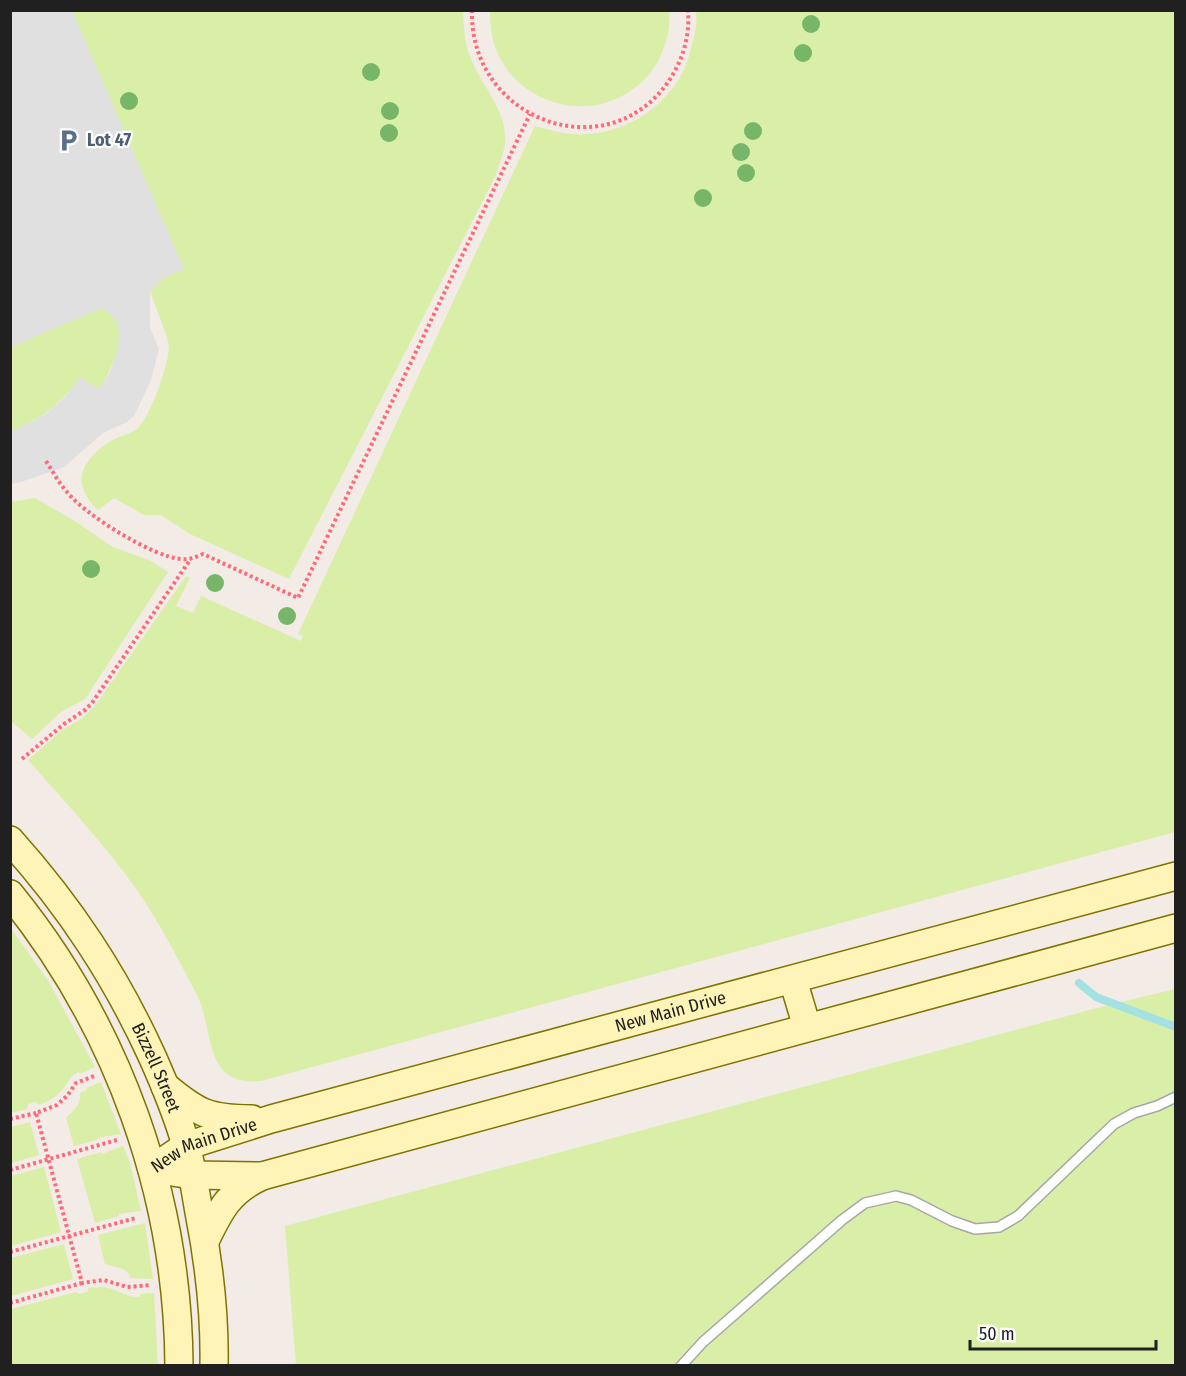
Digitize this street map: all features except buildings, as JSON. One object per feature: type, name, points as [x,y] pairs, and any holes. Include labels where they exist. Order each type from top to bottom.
[{"type":"street","name":"Bizzell Street","points":[[10,840],[62,901],[106,967],[138,1026],[164,1085],[186,1146],[205,1241],[214,1322],[214,1365]]},
{"type":"street","name":"New Main Drive","points":[[152,1169],[186,1146],[271,1119],[1176,876]]},
{"type":"street","name":"Bizzell Street","points":[[10,894],[45,938],[94,1020],[116,1066],[152,1169],[163,1211],[174,1283],[179,1365]]},
{"type":"street","name":"New Main Drive","points":[[152,1169],[192,1175],[262,1176],[1176,928]]},
{"type":"street","points":[[793,980],[807,1027]]},
{"type":"street","points":[[164,1085],[185,1102],[210,1116],[233,1119],[271,1119]]},
{"type":"street","points":[[205,1241],[222,1207],[229,1199],[247,1183],[262,1176]]},
{"type":"lane","points":[[681,1365],[703,1342],[842,1220],[866,1203],[896,1196],[911,1200],[952,1221],[975,1229],[999,1227],[1018,1216],[1114,1124],[1176,1096]]},
{"type":"path","points":[[472,10],[474,43],[485,70],[502,94],[530,114],[563,125],[597,125],[614,122],[644,106],[657,95],[677,67],[688,35],[688,10]]},
{"type":"path","points":[[22,759],[64,724],[85,711],[92,703],[190,560],[203,554],[298,598],[530,114]]},
{"type":"path","points":[[46,461],[67,493],[96,516],[153,551],[168,557],[190,560]]},
{"type":"path","points":[[10,1119],[57,1105],[68,1096],[76,1083],[84,1080]]},
{"type":"path","points":[[36,1113],[82,1283]]},
{"type":"path","points":[[10,1170],[110,1142]]},
{"type":"path","points":[[10,1252],[129,1220]]},
{"type":"path","points":[[10,1303],[82,1283],[104,1280],[127,1287],[141,1287]]},
{"type":"green space","points":[[72,11],[463,11],[468,51],[504,125],[505,141],[502,157],[495,177],[289,579],[190,534],[161,515],[144,515],[114,498],[98,510],[84,490],[82,481],[86,464],[111,441],[137,429],[153,403],[162,379],[169,348],[150,291],[163,278],[184,269]]},
{"type":"green space","points":[[490,11],[669,11],[669,22],[667,39],[658,62],[639,85],[620,97],[603,103],[586,106],[568,105],[535,94],[508,71],[495,45]]},
{"type":"green space","points":[[696,11],[1175,11],[1175,832],[261,1081],[242,1080],[228,1075],[219,1065],[213,1052],[202,1007],[196,993],[144,900],[77,815],[28,760],[61,731],[81,719],[95,706],[186,576],[190,578],[176,606],[193,613],[201,596],[301,641],[303,636],[298,634],[535,126],[557,132],[590,134],[609,131],[644,115],[659,104],[682,74],[694,39]]},
{"type":"green space","points":[[102,308],[116,319],[120,328],[120,337],[116,356],[100,389],[80,378],[49,410],[11,431],[11,347]]},
{"type":"green space","points":[[35,498],[113,547],[151,561],[168,572],[85,699],[61,712],[32,739],[11,721],[10,502]]},
{"type":"green space","points":[[10,927],[49,982],[95,1067],[74,1075],[61,1092],[49,1101],[38,1105],[36,1102],[28,1104],[27,1109],[11,1113]]},
{"type":"green space","points":[[1175,989],[1175,1365],[296,1365],[285,1226]]},
{"type":"green space","points":[[101,1082],[121,1134],[97,1138],[97,1140],[74,1146],[66,1118],[78,1104],[80,1093]]},
{"type":"green space","points":[[30,1122],[39,1155],[11,1163],[11,1127]]},
{"type":"green space","points":[[123,1146],[130,1162],[141,1211],[119,1214],[119,1216],[95,1223],[77,1159],[101,1152],[102,1154]]},
{"type":"green space","points":[[44,1167],[61,1232],[11,1246],[11,1176]]},
{"type":"green space","points":[[145,1223],[153,1279],[130,1278],[123,1269],[105,1264],[98,1235]]},
{"type":"green space","points":[[64,1244],[73,1279],[11,1296],[11,1258]]},
{"type":"green space","points":[[102,1287],[135,1297],[140,1297],[140,1294],[154,1293],[158,1365],[11,1365],[11,1309],[76,1292],[79,1294],[87,1292],[89,1288]]},
{"type":"shaded area","name":"Lot 47","points":[[11,10],[72,11],[184,269],[163,278],[150,291],[150,328],[159,349],[151,380],[134,416],[127,422],[103,433],[64,467],[11,484],[11,431],[47,413],[64,398],[80,378],[100,389],[111,370],[118,348],[119,332],[117,321],[102,308],[11,347]]},
{"type":"waterway","points":[[1079,983],[1096,997],[1176,1027]]},
{"type":"place","name":"Lot 47","points":[[69,140]]}]
